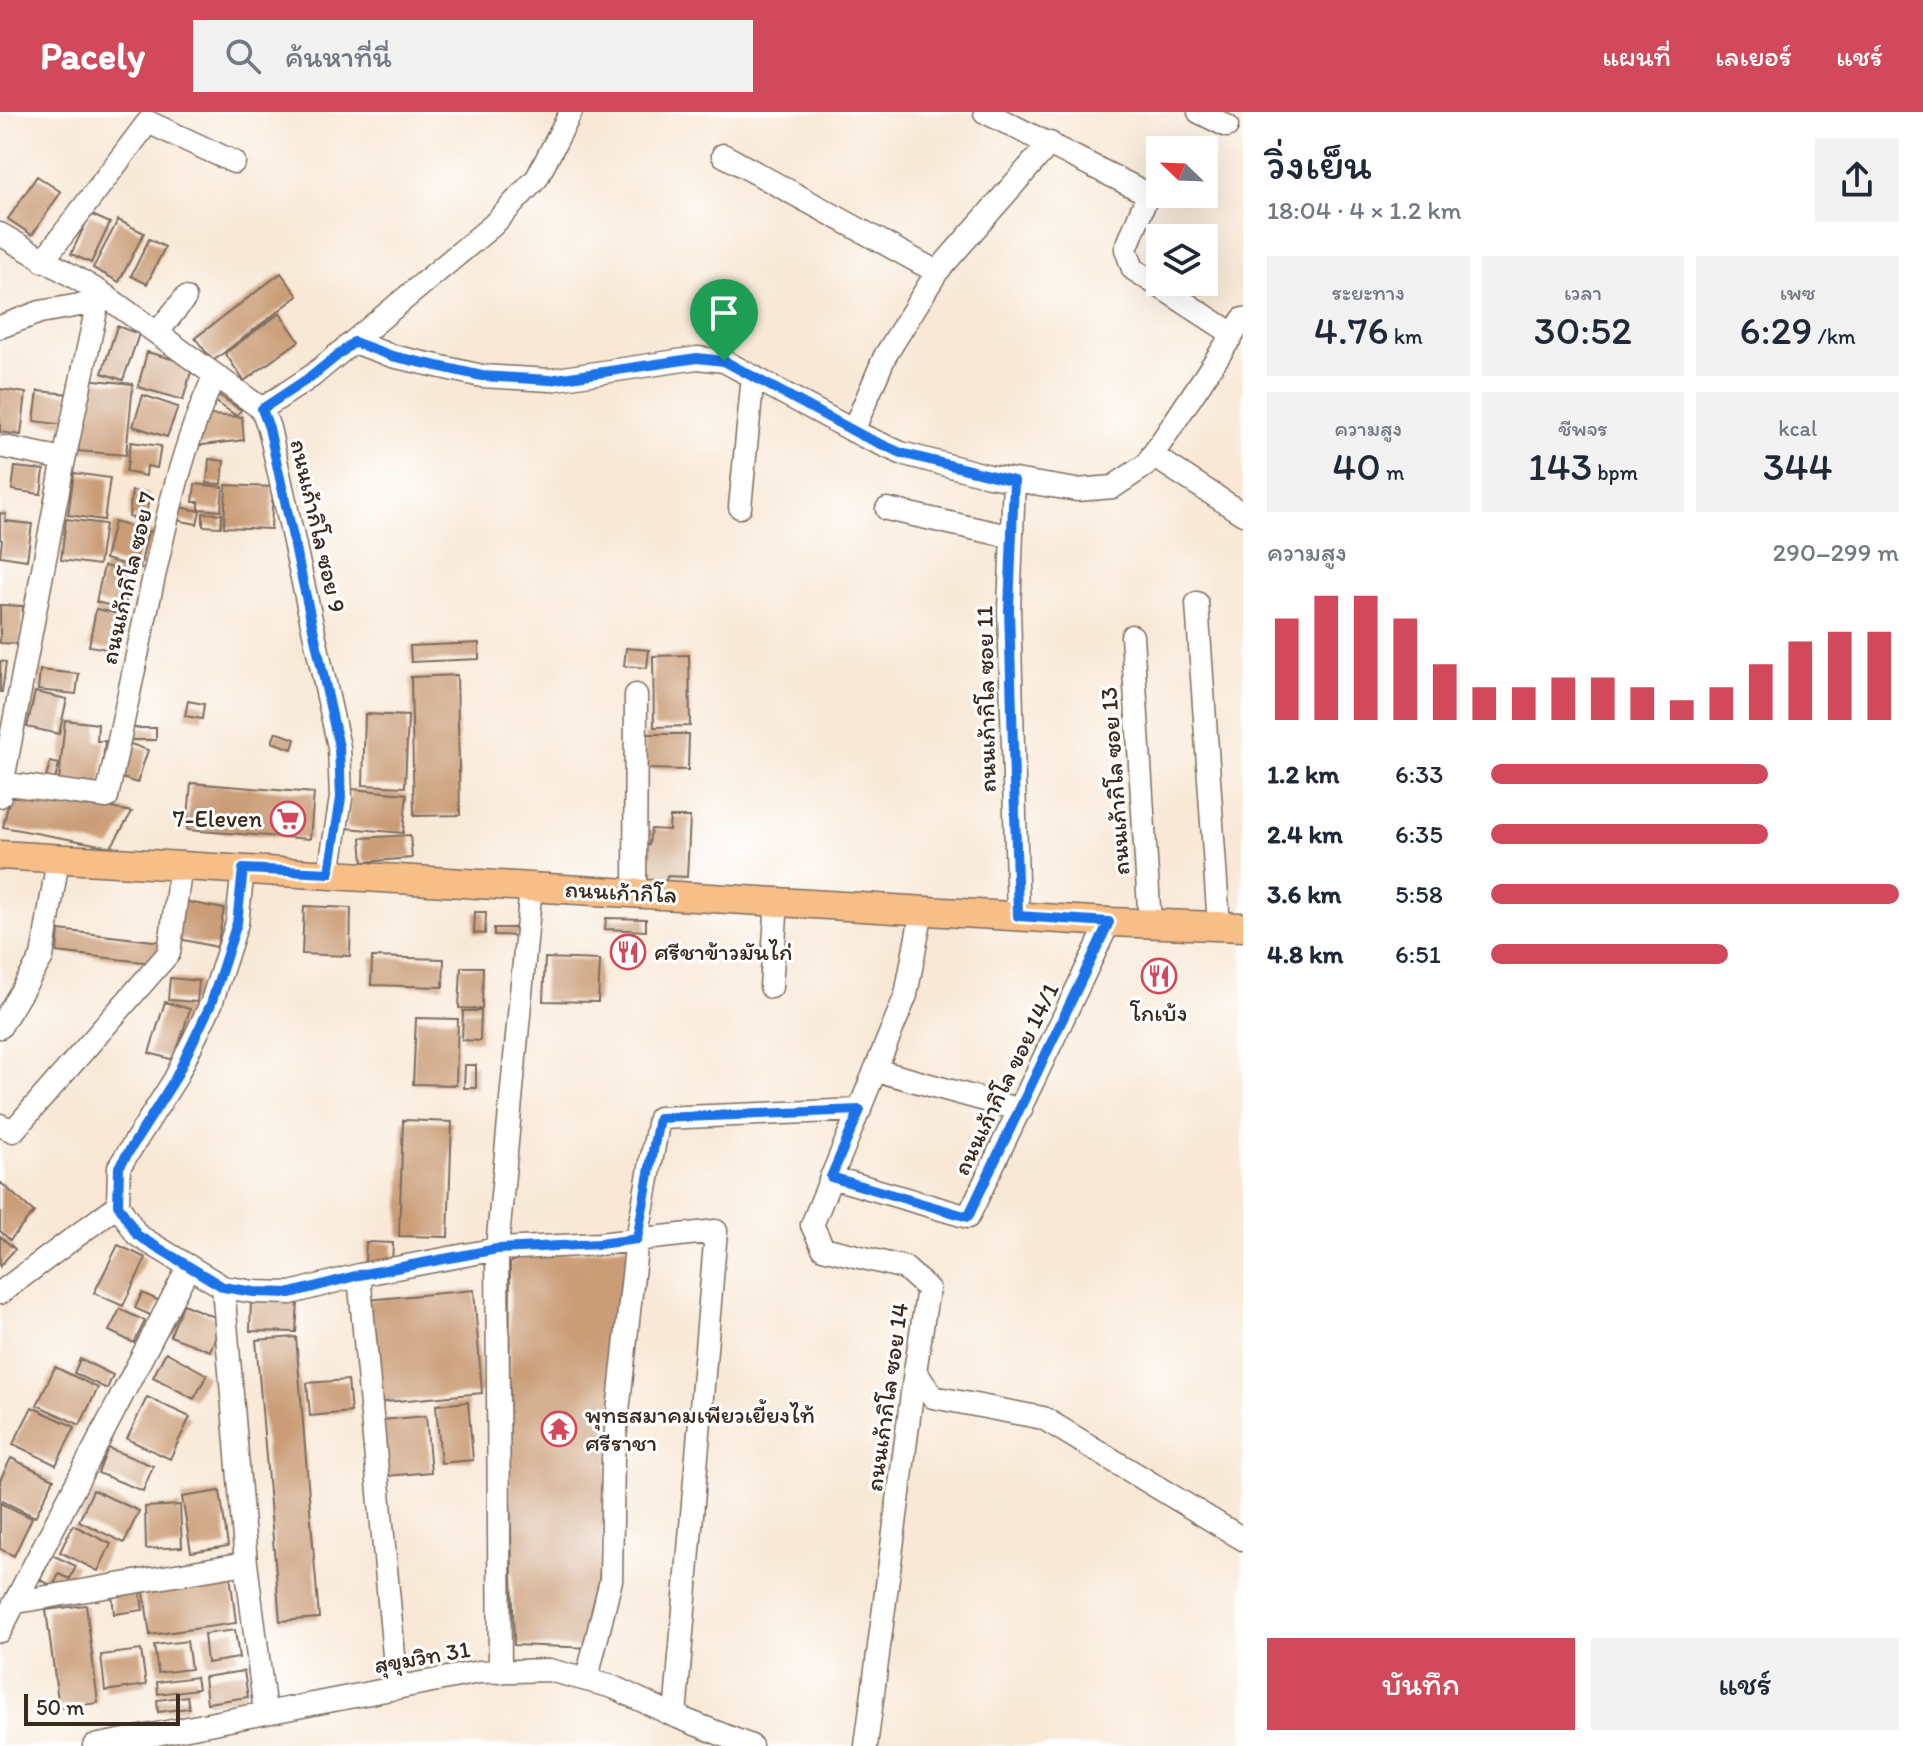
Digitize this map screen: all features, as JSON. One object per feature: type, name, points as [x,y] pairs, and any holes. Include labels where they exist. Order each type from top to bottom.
[{"type":"main road","name":"ถนนเก้ากิโล","points":[[0,855],[1109,922],[1231,926]]},
{"type":"street","points":[[0,234],[157,333],[262,409],[312,376],[493,225],[537,178],[571,112]]},
{"type":"street","points":[[354,342],[392,356],[482,376],[550,380],[697,358],[724,361],[853,431],[901,453],[1014,481],[1077,490],[1113,487],[1146,465],[1236,338],[1133,269],[1126,249],[1148,194],[985,112]]},
{"type":"street","points":[[1199,112],[1227,126]]},
{"type":"street","points":[[43,261],[148,122],[234,162]]},
{"type":"street","points":[[853,431],[885,356],[937,272],[1050,143]]},
{"type":"street","points":[[723,155],[937,272]]},
{"type":"street","points":[[0,327],[40,312],[99,297]]},
{"type":"street","points":[[1,788],[64,459],[99,297]]},
{"type":"street","points":[[157,333],[185,298]]},
{"type":"street","name":"ถนนเก้ากิโล ซอย 7","points":[[1,788],[107,797],[170,508],[198,412],[215,375]]},
{"type":"street","points":[[740,507],[753,376]]},
{"type":"street","name":"ถนนเก้ากิโล ซอย 9","points":[[262,409],[305,581],[339,747],[341,798],[329,873]]},
{"type":"street","points":[[4,447],[64,459]]},
{"type":"street","points":[[1152,455],[1243,514]]},
{"type":"street","name":"ถนนเก้ากิโล ซอย 11","points":[[1014,481],[1009,610],[1018,916]]},
{"type":"street","points":[[887,509],[1012,537]]},
{"type":"street","points":[[1197,603],[1231,926]]},
{"type":"street","name":"ถนนเก้ากิโล ซอย 13","points":[[1132,636],[1150,924]]},
{"type":"street","points":[[635,893],[636,695]]},
{"type":"street","points":[[0,1027],[42,957],[58,859]]},
{"type":"street","points":[[0,1125],[13,1131],[169,953],[181,864]]},
{"type":"street","points":[[243,869],[237,923],[211,1004],[175,1079],[119,1167],[118,1205],[137,1235],[223,1287],[254,1292],[291,1293],[359,1275],[497,1249],[599,1244],[716,1231],[675,1716]]},
{"type":"street","points":[[500,1672],[497,1249],[531,887]]},
{"type":"street","points":[[771,987],[777,901]]},
{"type":"street","name":"ถนนเก้ากิโล ซอย 14","points":[[866,1746],[928,1289],[905,1268],[823,1248],[812,1225],[906,995],[922,910]]},
{"type":"street","name":"ถนนเก้ากิโล ขอย 14/1","points":[[831,1177],[968,1217],[1109,922]]},
{"type":"street","points":[[875,1070],[1021,1110]]},
{"type":"street","points":[[587,1678],[611,1580],[613,1457],[637,1239],[659,1118],[860,1110]]},
{"type":"street","points":[[0,1293],[118,1205]]},
{"type":"street","points":[[0,1631],[189,1266]]},
{"type":"street","points":[[359,1275],[397,1688]]},
{"type":"street","points":[[223,1287],[246,1563],[265,1712]]},
{"type":"street","points":[[915,1371],[933,1397],[1043,1418],[1243,1539]]},
{"type":"street","points":[[17,1602],[246,1563]]},
{"type":"street","name":"สุขุมวิท 31","points":[[94,1746],[479,1672],[549,1670],[613,1687],[751,1746]]},
{"type":"building","points":[[37,176],[61,192],[32,235],[8,219]]},
{"type":"building","points":[[90,214],[110,223],[91,263],[71,254]]},
{"type":"building","points":[[118,220],[144,233],[119,282],[93,268]]},
{"type":"building","points":[[149,239],[165,247],[147,284],[131,276]]},
{"type":"building","points":[[281,273],[298,296],[213,361],[195,338]]},
{"type":"building","points":[[280,313],[299,341],[244,381],[225,353]]},
{"type":"building","points":[[117,326],[139,334],[123,380],[102,373]]},
{"type":"building","points":[[147,352],[193,365],[183,400],[138,387]]},
{"type":"building","points":[[85,379],[133,384],[126,455],[78,451]]},
{"type":"building","points":[[0,389],[26,393],[21,435],[0,432]]},
{"type":"building","points":[[38,391],[69,394],[65,425],[34,421]]},
{"type":"building","points":[[217,394],[241,410],[237,416],[213,400]]},
{"type":"building","points":[[143,395],[178,407],[167,437],[133,426]]},
{"type":"building","points":[[207,415],[242,417],[244,440],[194,446]]},
{"type":"building","points":[[131,442],[161,446],[157,468],[147,466],[146,476],[126,472]]},
{"type":"building","points":[[209,459],[224,461],[222,484],[207,483]]},
{"type":"building","points":[[15,467],[44,470],[41,494],[12,490]]},
{"type":"building","points":[[74,473],[110,478],[104,520],[68,515]]},
{"type":"building","points":[[195,484],[223,487],[221,511],[199,509],[199,502],[193,502]]},
{"type":"building","points":[[226,485],[273,487],[271,529],[224,527]]},
{"type":"building","points":[[132,491],[149,494],[146,519],[129,517]]},
{"type":"building","points":[[179,507],[200,511],[197,524],[176,520]]},
{"type":"building","points":[[0,513],[6,514],[5,521],[32,524],[27,560],[0,556]]},
{"type":"building","points":[[203,513],[222,514],[221,527],[203,526]]},
{"type":"building","points":[[66,519],[105,524],[99,565],[61,560]]},
{"type":"building","points":[[114,522],[143,530],[134,567],[105,559]]},
{"type":"building","points":[[148,531],[157,533],[149,569],[140,568]]},
{"type":"building","points":[[104,566],[132,572],[124,609],[96,602]]},
{"type":"building","points":[[0,605],[23,606],[21,644],[0,643]]},
{"type":"building","points":[[96,609],[120,614],[113,650],[89,646]]},
{"type":"building","points":[[479,643],[479,659],[411,662],[410,646]]},
{"type":"building","points":[[626,648],[649,650],[647,668],[624,666]]},
{"type":"building","points":[[689,655],[690,726],[654,727],[653,656]]},
{"type":"building","points":[[0,661],[6,662],[2,692],[0,692]]},
{"type":"building","points":[[40,670],[79,674],[76,694],[38,690]]},
{"type":"building","points":[[457,675],[460,815],[414,816],[411,677]]},
{"type":"building","points":[[35,692],[67,699],[59,734],[27,727]]},
{"type":"building","points":[[188,701],[204,704],[202,719],[185,716]]},
{"type":"building","points":[[365,714],[408,716],[405,787],[363,785]]},
{"type":"building","points":[[65,720],[98,724],[97,741],[105,741],[101,785],[59,781]]},
{"type":"building","points":[[119,728],[156,728],[156,740],[119,740]]},
{"type":"building","points":[[276,732],[295,739],[292,749],[272,742]]},
{"type":"building","points":[[645,734],[689,734],[688,770],[644,769]]},
{"type":"building","points":[[125,742],[148,750],[137,783],[113,775]]},
{"type":"building","points":[[50,762],[59,764],[55,780],[46,777]]},
{"type":"building","points":[[191,783],[314,793],[310,839],[187,830]]},
{"type":"building","points":[[12,788],[132,812],[111,847],[3,827]]},
{"type":"building","points":[[351,789],[407,794],[403,833],[347,828]]},
{"type":"building","points":[[670,817],[690,817],[687,877],[667,876],[666,882],[636,881],[638,844],[649,845],[651,829],[669,830]]},
{"type":"building","points":[[410,835],[412,858],[363,862],[361,838]]},
{"type":"building","points":[[173,899],[224,909],[217,947],[165,936]]},
{"type":"building","points":[[304,906],[351,908],[350,956],[302,954]]},
{"type":"building","points":[[475,912],[486,912],[485,934],[474,933]]},
{"type":"building","points":[[606,918],[646,919],[646,931],[605,929]]},
{"type":"building","points":[[494,928],[525,928],[525,936],[494,935]]},
{"type":"building","points":[[59,930],[170,943],[168,965],[57,952]]},
{"type":"building","points":[[372,957],[444,959],[443,987],[371,985]]},
{"type":"building","points":[[545,958],[600,960],[598,1002],[543,1001]]},
{"type":"building","points":[[461,967],[483,967],[482,1009],[459,1008]]},
{"type":"building","points":[[170,978],[199,981],[197,1002],[168,1000]]},
{"type":"building","points":[[165,1002],[190,1009],[174,1060],[149,1053]]},
{"type":"building","points":[[463,1011],[481,1011],[480,1041],[462,1040]]},
{"type":"building","points":[[416,1018],[458,1019],[456,1085],[413,1084]]},
{"type":"building","points":[[465,1065],[476,1065],[476,1088],[464,1088]]},
{"type":"building","points":[[403,1120],[452,1122],[448,1237],[399,1236]]},
{"type":"building","points":[[0,1182],[34,1212],[10,1240],[0,1231]]},
{"type":"building","points":[[0,1236],[15,1249],[0,1266]]},
{"type":"building","points":[[366,1242],[393,1243],[392,1264],[365,1263]]},
{"type":"building","points":[[118,1245],[146,1258],[123,1306],[94,1293]]},
{"type":"building","name":"พุทธสมาคมเพียวเยี้ยงไท้ ศรีราชา","points":[[631,1246],[609,1453],[594,1648],[514,1645],[509,1460],[510,1263],[520,1258]]},
{"type":"building","points":[[474,1290],[482,1393],[376,1403],[367,1300]]},
{"type":"building","points":[[142,1293],[160,1301],[152,1316],[135,1308]]},
{"type":"building","points":[[251,1300],[298,1302],[296,1332],[250,1331]]},
{"type":"building","points":[[183,1304],[222,1320],[210,1351],[170,1336]]},
{"type":"building","points":[[120,1309],[145,1321],[134,1343],[109,1331]]},
{"type":"building","points":[[296,1337],[319,1618],[280,1621],[256,1340]]},
{"type":"building","points":[[166,1352],[207,1375],[194,1399],[153,1377]]},
{"type":"building","points":[[80,1359],[113,1375],[107,1389],[74,1373]]},
{"type":"building","points":[[55,1367],[98,1388],[80,1425],[37,1405]]},
{"type":"building","points":[[348,1380],[351,1412],[310,1416],[307,1383]]},
{"type":"building","points":[[147,1397],[190,1417],[170,1459],[127,1439]]},
{"type":"building","points":[[468,1402],[473,1460],[441,1463],[436,1405]]},
{"type":"building","points":[[32,1407],[75,1427],[56,1465],[13,1444]]},
{"type":"building","points":[[426,1416],[431,1472],[387,1476],[382,1420]]},
{"type":"building","points":[[108,1448],[153,1466],[143,1491],[98,1473]]},
{"type":"building","points":[[11,1458],[54,1479],[35,1517],[0,1500],[0,1480]]},
{"type":"building","points":[[93,1490],[139,1511],[124,1543],[79,1521]]},
{"type":"building","points":[[220,1491],[228,1546],[191,1552],[182,1497]]},
{"type":"building","points":[[0,1503],[32,1518],[14,1556],[0,1549]]},
{"type":"building","points":[[180,1505],[182,1547],[146,1549],[145,1507]]},
{"type":"building","points":[[73,1525],[111,1544],[98,1571],[60,1552]]},
{"type":"building","points":[[52,1555],[76,1566],[70,1579],[59,1574],[53,1586],[40,1580]]},
{"type":"building","points":[[230,1574],[236,1623],[150,1635],[143,1586]]},
{"type":"building","points":[[140,1590],[143,1610],[114,1614],[112,1594]]},
{"type":"building","points":[[86,1605],[98,1703],[59,1708],[46,1610]]},
{"type":"building","points":[[235,1630],[239,1658],[207,1663],[204,1634]]},
{"type":"building","points":[[187,1641],[191,1669],[158,1673],[154,1645]]},
{"type":"building","points":[[141,1650],[146,1685],[105,1691],[101,1655]]},
{"type":"building","points":[[244,1671],[248,1697],[207,1703],[204,1677]]},
{"type":"building","points":[[196,1677],[198,1689],[158,1694],[157,1682]]},
{"type":"building","points":[[187,1696],[189,1708],[158,1712],[157,1700]]},
{"type":"place","name":"7-Eleven","points":[[288,819]]},
{"type":"place","name":"ศรีชาข้าวมันไก่","points":[[628,952]]},
{"type":"place","name":"โกเบ้ง","points":[[1159,976]]},
{"type":"place","name":"พุทธสมาคมเพียวเยี้ยงไท้ ศรีราชา","points":[[559,1429]]},
{"type":"route","points":[[354,342],[392,356],[482,376],[550,380],[697,358],[724,361],[863,436],[901,453],[1014,481],[1009,610],[1018,916],[1109,922],[968,1217],[831,1177],[860,1110],[659,1118],[637,1239],[497,1249],[359,1275],[291,1293],[223,1287],[137,1235],[118,1205],[119,1167],[175,1079],[211,1004],[237,923],[243,869],[329,873],[341,798],[339,747],[312,612],[262,409],[312,376],[354,342]]}]
